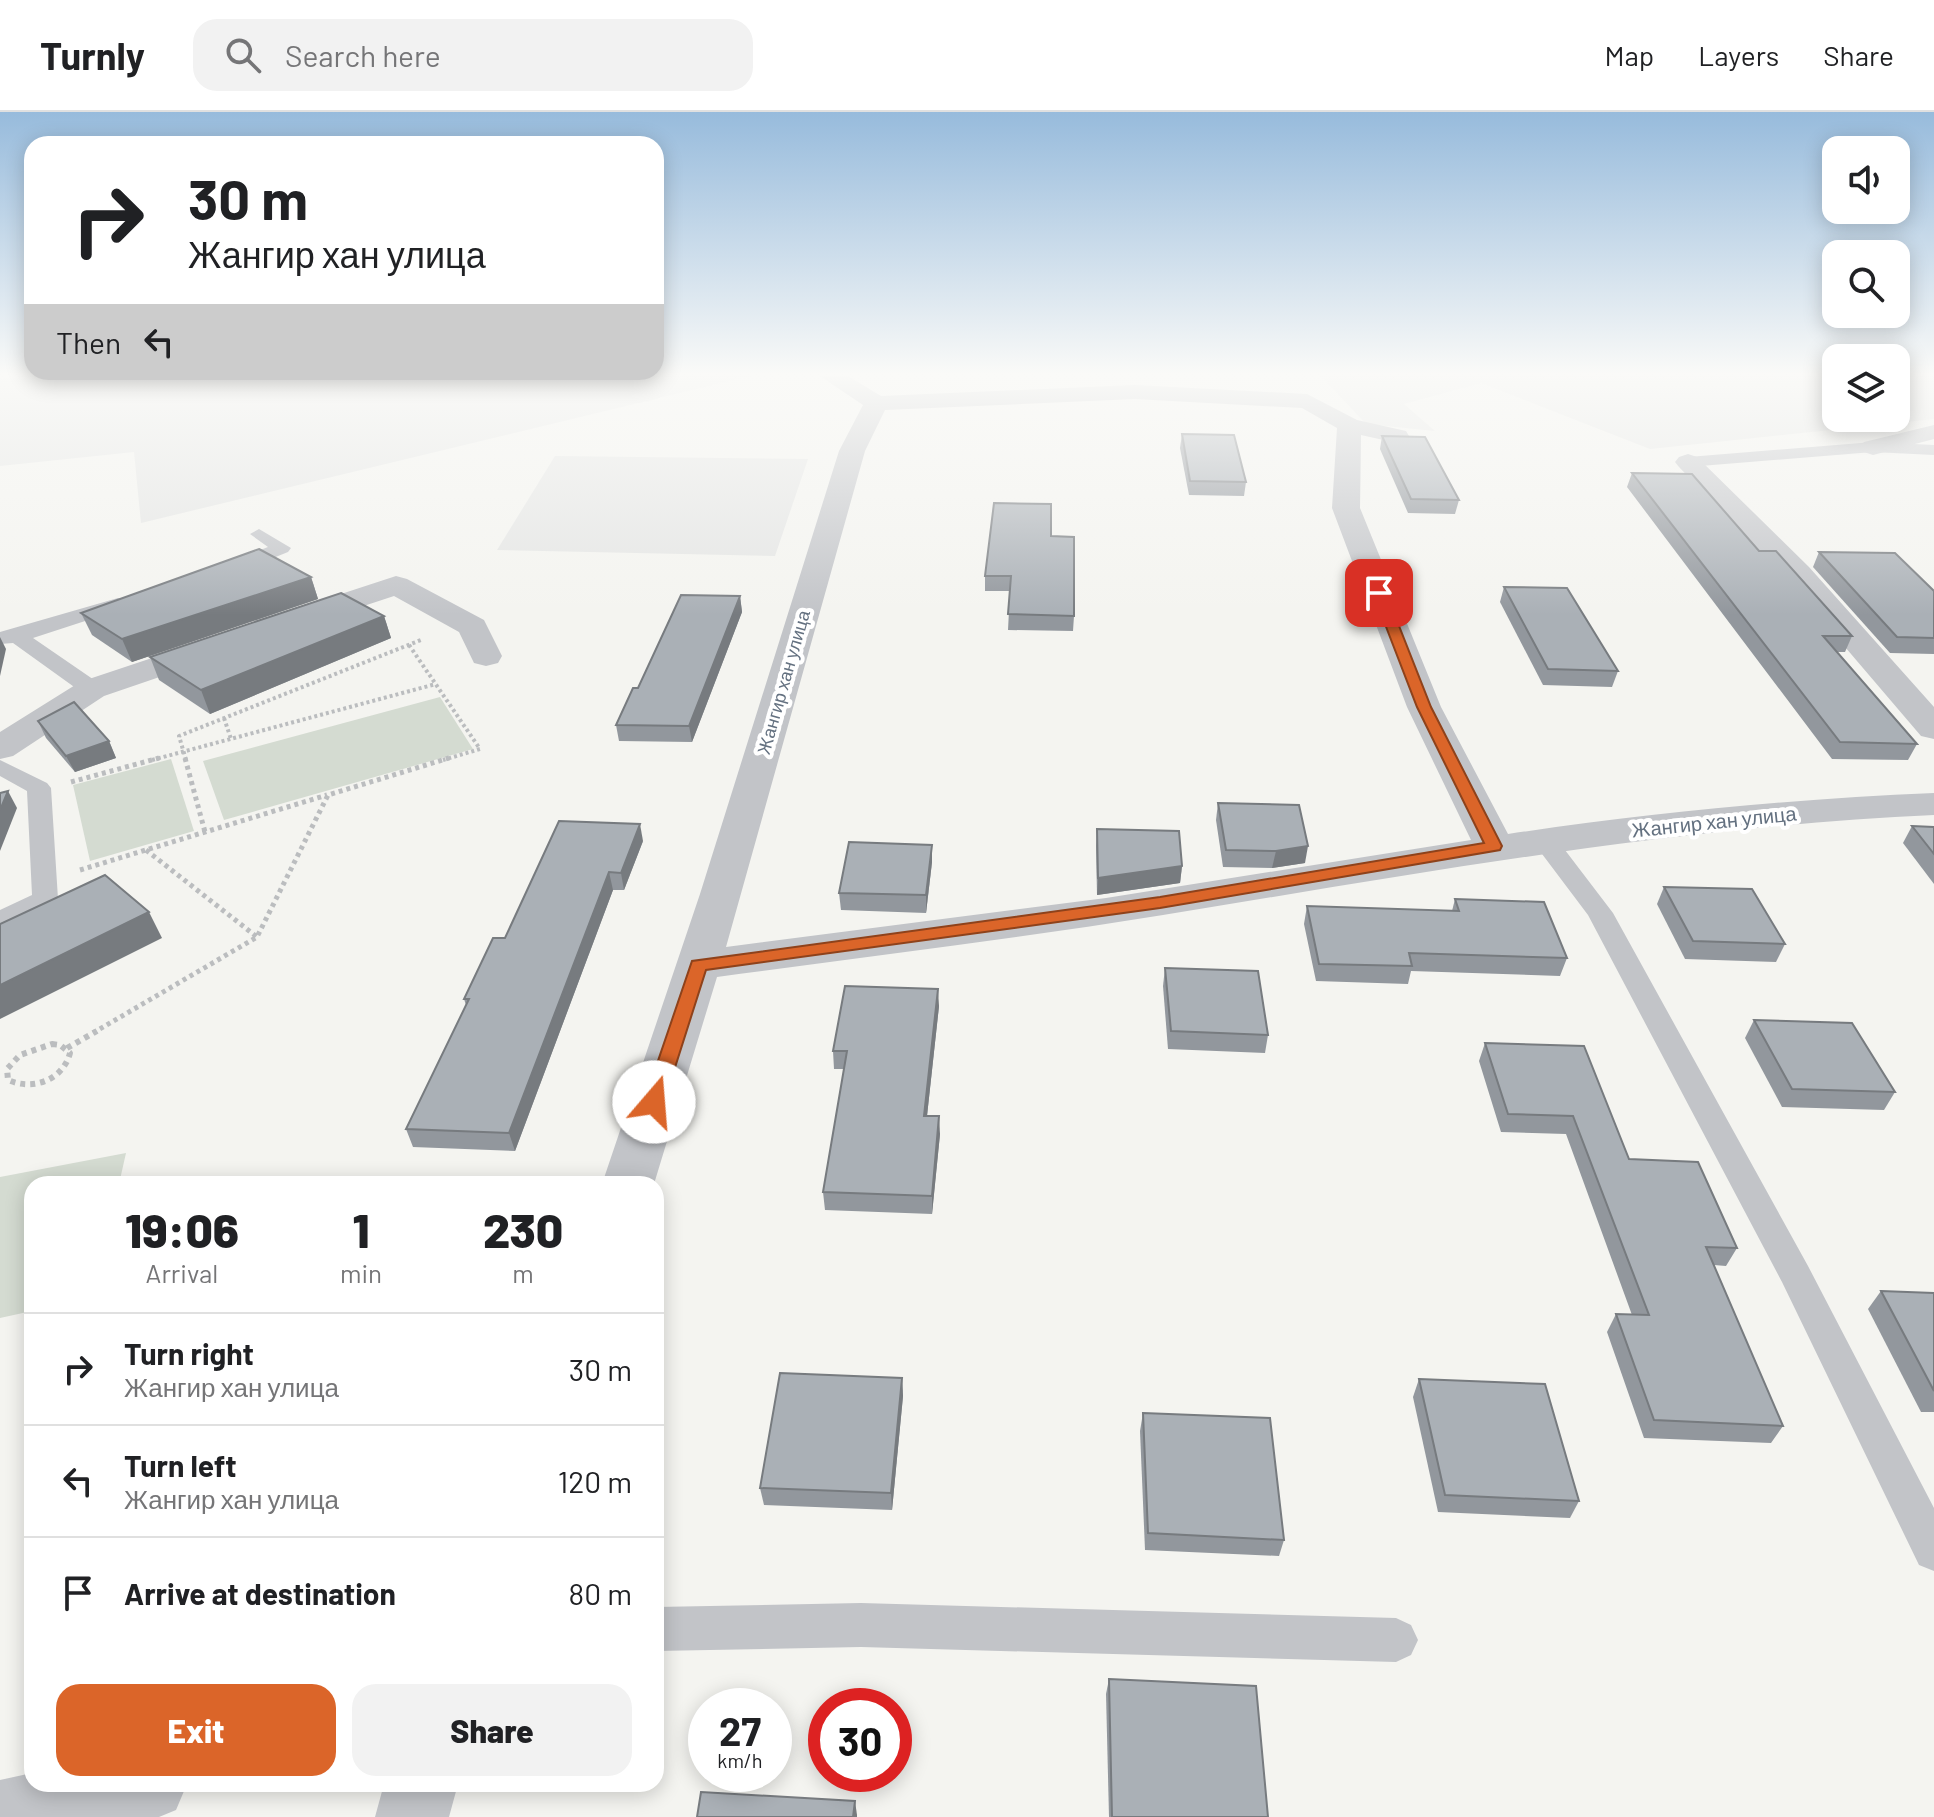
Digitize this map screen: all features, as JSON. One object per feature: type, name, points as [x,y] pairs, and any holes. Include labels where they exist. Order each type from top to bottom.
[{"type":"street","name":"Жангир хан улица","points":[[631,1176],[698,965],[851,456]]},
{"type":"street","points":[[1348,456],[1346,508],[1424,707],[1494,846]]},
{"type":"street","points":[[1688,462],[1798,573],[1934,728]]},
{"type":"street","points":[[0,748],[92,689],[396,585],[473,627],[486,656]]},
{"type":"street","name":"Жангир хан улица","points":[[698,965],[1160,903],[1543,838],[1871,805],[1934,804]]},
{"type":"street","points":[[0,1817],[114,1792]]},
{"type":"street","points":[[412,1817],[419,1792]]},
{"type":"lane","points":[[1688,462],[1767,456]]},
{"type":"lane","points":[[213,574],[282,548],[259,534]]},
{"type":"lane","points":[[8,637],[137,598]]},
{"type":"lane","points":[[8,637],[92,689]]},
{"type":"lane","points":[[0,767],[39,788],[45,899],[0,920]]},
{"type":"lane","points":[[1543,838],[1600,913],[1796,1276],[1934,1551]]},
{"type":"lane","points":[[664,1629],[861,1625],[1396,1640]]},
{"type":"path","points":[[205,832],[179,736],[465,623]]},
{"type":"path","points":[[44,881],[480,749],[409,645]]},
{"type":"path","points":[[62,784],[436,684]]},
{"type":"path","points":[[224,718],[231,739]]},
{"type":"path","points":[[8,1080],[7,1069],[20,1055],[52,1044],[67,1048],[257,937],[328,795]]},
{"type":"path","points":[[145,850],[257,937]]},
{"type":"path","points":[[78,855],[81,869]]},
{"type":"path","points":[[8,1080],[21,1085],[52,1077],[70,1059],[67,1048]]},
{"type":"path","points":[[0,1085],[8,1080]]},
{"type":"shaded area","points":[[0,456],[100,456],[0,466]]},
{"type":"shaded area","points":[[134,456],[420,456],[141,523]]},
{"type":"shaded area","points":[[555,456],[808,459],[775,556],[497,550]]},
{"type":"shaded area","points":[[440,697],[473,749],[224,820],[203,761]]},
{"type":"shaded area","points":[[171,759],[194,831],[90,861],[73,785]]},
{"type":"shaded area","points":[[126,1153],[121,1176],[24,1176],[24,1313],[0,1318],[0,1177]]},
{"type":"building","points":[[1186,456],[1239,456],[1246,482],[1190,481]]},
{"type":"building","points":[[1391,456],[1435,456],[1459,500],[1411,499]]},
{"type":"building","points":[[1632,473],[1692,474],[1759,551],[1776,551],[1852,636],[1823,636],[1917,744],[1840,742]]},
{"type":"building","points":[[994,503],[1051,504],[1051,536],[1074,537],[1074,616],[1008,614],[1011,576],[985,576]]},
{"type":"building","points":[[259,549],[311,577],[122,639],[81,613]]},
{"type":"building","points":[[1819,552],[1895,553],[1934,591],[1934,638],[1897,637]]},
{"type":"building","points":[[1504,587],[1567,588],[1618,671],[1548,669]]},
{"type":"building","points":[[341,593],[384,616],[201,690],[150,657]]},
{"type":"building","points":[[681,595],[740,596],[689,726],[616,725],[633,688],[638,688]]},
{"type":"building","points":[[74,702],[109,741],[66,756],[38,721]]},
{"type":"building","points":[[8,791],[0,810],[0,793]]},
{"type":"building","points":[[1218,803],[1299,805],[1308,846],[1276,851],[1226,850]]},
{"type":"building","points":[[559,821],[640,824],[621,873],[609,872],[509,1133],[406,1129],[469,999],[464,999],[493,938],[505,938]]},
{"type":"building","points":[[1912,826],[1934,827],[1934,854]]},
{"type":"building","points":[[1097,829],[1179,831],[1182,866],[1098,878]]},
{"type":"building","points":[[849,842],[932,845],[926,895],[839,893]]},
{"type":"building","points":[[105,875],[149,912],[0,985],[0,924]]},
{"type":"building","points":[[1664,887],[1752,889],[1785,944],[1693,941]]},
{"type":"building","points":[[1455,899],[1544,902],[1567,958],[1409,953],[1412,966],[1319,964],[1307,906],[1459,911]]},
{"type":"building","points":[[1165,968],[1258,971],[1268,1035],[1171,1031]]},
{"type":"building","points":[[845,986],[938,989],[924,1116],[939,1116],[932,1196],[823,1192],[847,1051],[833,1051]]},
{"type":"building","points":[[1754,1020],[1852,1023],[1895,1092],[1792,1089]]},
{"type":"building","points":[[1485,1043],[1584,1046],[1629,1159],[1698,1162],[1737,1248],[1706,1247],[1783,1426],[1654,1420],[1616,1314],[1649,1315],[1573,1116],[1508,1114]]},
{"type":"building","points":[[1881,1291],[1934,1293],[1934,1391]]},
{"type":"building","points":[[780,1373],[902,1378],[891,1493],[760,1488]]},
{"type":"building","points":[[1419,1379],[1545,1384],[1579,1501],[1445,1495]]},
{"type":"building","points":[[1143,1413],[1270,1418],[1284,1540],[1148,1533]]},
{"type":"building","points":[[1109,1679],[1256,1686],[1268,1817],[1112,1817]]},
{"type":"building","points":[[701,1792],[855,1801],[853,1817],[697,1817]]},
{"type":"route","points":[[654,1102],[698,965],[1160,903],[1494,846],[1424,707],[1379,593]]}]
